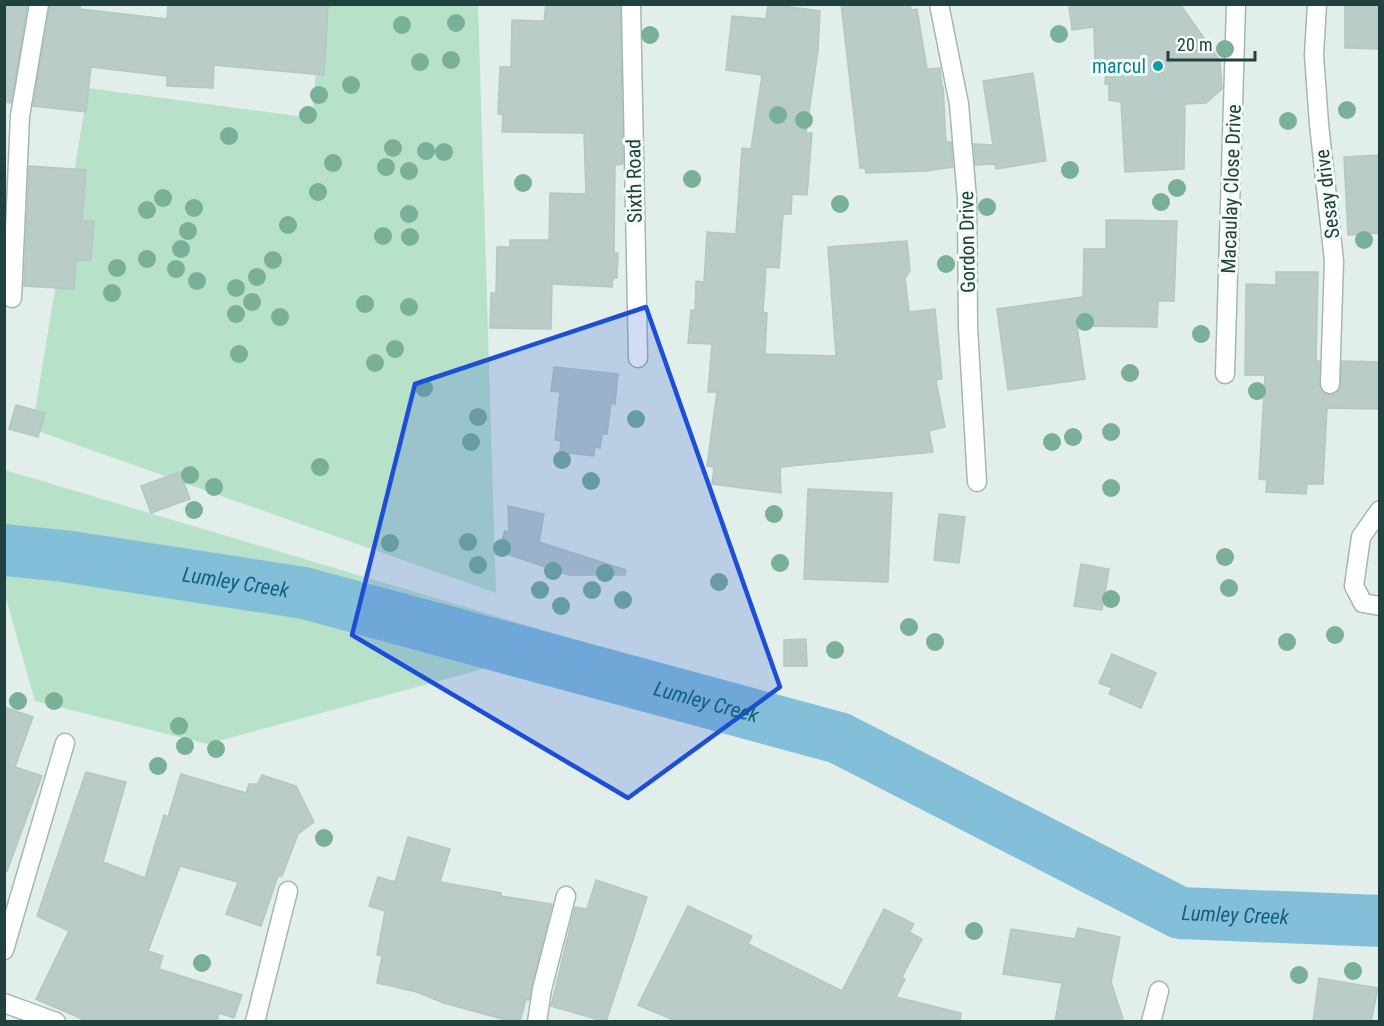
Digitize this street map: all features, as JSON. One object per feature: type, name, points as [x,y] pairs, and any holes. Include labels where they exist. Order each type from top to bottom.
[{"type":"street","points":[[12,298],[20,116],[39,4]]},
{"type":"street","name":"Sixth Road","points":[[631,4],[638,358]]},
{"type":"street","name":"Gordon Drive","points":[[939,4],[959,104],[967,199],[968,327],[977,482]]},
{"type":"street","name":"Macaulay Close Drive","points":[[1225,374],[1236,4]]},
{"type":"street","name":"Sesay drive","points":[[1317,4],[1314,55],[1319,124],[1335,261],[1330,384]]},
{"type":"street","points":[[1380,510],[1361,537],[1354,586],[1363,603],[1380,606]]},
{"type":"street","points":[[4,950],[65,743]]},
{"type":"street","points":[[255,1022],[288,891]]},
{"type":"street","points":[[537,1022],[542,989],[566,896]]},
{"type":"street","points":[[1151,1022],[1159,991]]},
{"type":"street","points":[[4,1003],[56,1022]]},
{"type":"highlighted area","points":[[646,307],[780,687],[628,798],[352,635],[415,384]]},
{"type":"green space","points":[[321,5],[478,5],[496,593],[32,429],[88,88],[312,118]]},
{"type":"green space","points":[[5,470],[583,642],[207,744],[35,701],[5,595]]},
{"type":"building","points":[[4,4],[28,4],[11,103],[4,102]]},
{"type":"building","points":[[50,4],[81,4],[80,9],[167,19],[168,4],[328,4],[324,75],[214,65],[213,88],[167,86],[167,76],[91,67],[86,112],[33,106]]},
{"type":"building","points":[[546,4],[620,4],[623,164],[615,165],[614,253],[618,253],[617,278],[613,278],[612,287],[552,284],[551,329],[490,328],[491,293],[496,293],[497,247],[510,247],[510,240],[549,240],[550,193],[586,194],[584,133],[502,132],[503,115],[498,114],[500,67],[511,67],[512,20],[544,21]]},
{"type":"building","points":[[768,4],[820,11],[818,50],[806,133],[812,133],[807,195],[792,194],[791,214],[783,214],[779,268],[766,267],[763,312],[767,313],[765,354],[836,356],[828,247],[907,241],[910,271],[905,278],[909,312],[935,309],[942,379],[936,380],[945,427],[929,431],[933,452],[780,467],[781,493],[712,484],[714,467],[707,466],[717,392],[708,392],[712,344],[688,343],[691,310],[695,310],[696,281],[704,282],[707,232],[736,234],[742,148],[751,149],[762,75],[726,70],[732,16],[766,19]]},
{"type":"building","points":[[841,4],[910,4],[911,10],[917,9],[927,69],[940,68],[946,142],[951,142],[953,167],[925,171],[866,173],[865,168],[860,168]]},
{"type":"building","points":[[1086,4],[1180,4],[1220,61],[1222,89],[1206,103],[1185,104],[1184,169],[1125,172],[1121,102],[1109,100],[1109,84],[1105,84],[1106,66],[1095,66],[1094,27],[1072,30],[1069,7]]},
{"type":"building","points":[[1345,4],[1380,4],[1380,49],[1345,48]]},
{"type":"building","points":[[1033,73],[1046,161],[996,169],[995,164],[975,165],[974,144],[993,145],[983,81]]},
{"type":"building","points":[[1380,155],[1380,233],[1348,235],[1344,157]]},
{"type":"building","points":[[29,166],[86,170],[82,221],[94,221],[91,260],[76,260],[74,289],[24,286]]},
{"type":"building","points":[[1106,220],[1177,221],[1174,301],[1158,301],[1157,327],[1077,326],[1085,379],[1008,390],[997,309],[1083,297],[1084,249],[1106,249]]},
{"type":"building","points":[[1276,272],[1318,272],[1316,361],[1319,361],[1319,384],[1324,393],[1336,394],[1340,389],[1342,361],[1380,362],[1380,409],[1327,408],[1323,484],[1307,484],[1306,494],[1266,492],[1267,480],[1259,479],[1265,375],[1245,375],[1246,284],[1276,285]]},
{"type":"building","points":[[554,367],[618,374],[615,404],[611,403],[607,434],[602,434],[600,448],[595,447],[594,456],[560,452],[561,441],[555,440],[560,392],[551,391]]},
{"type":"building","points":[[16,405],[45,413],[38,437],[9,429]]},
{"type":"building","points":[[180,472],[190,499],[151,513],[141,486]]},
{"type":"building","points":[[808,489],[892,493],[888,582],[804,579]]},
{"type":"building","points":[[508,506],[544,514],[539,542],[626,570],[625,575],[569,575],[498,551],[505,531],[509,532]]},
{"type":"building","points":[[939,514],[965,517],[959,563],[934,560]]},
{"type":"building","points":[[1081,564],[1109,569],[1102,610],[1074,606]]},
{"type":"building","points":[[806,639],[807,666],[784,666],[784,640]]},
{"type":"building","points":[[1112,654],[1156,673],[1141,708],[1109,694],[1112,688],[1099,683]]},
{"type":"building","points":[[4,707],[33,717],[15,767],[42,776],[7,871],[4,871]]},
{"type":"building","points":[[86,772],[126,782],[103,862],[145,878],[164,815],[168,817],[181,774],[246,793],[249,784],[258,784],[262,775],[296,786],[314,822],[298,834],[282,876],[278,876],[261,926],[226,914],[238,882],[180,866],[148,951],[163,956],[159,969],[242,995],[234,1018],[219,1013],[217,1022],[89,1022],[36,999],[69,931],[37,916]]},
{"type":"building","points":[[408,837],[450,849],[440,882],[501,893],[501,896],[552,904],[529,1000],[526,999],[520,1022],[444,1003],[417,992],[377,983],[382,956],[377,955],[385,911],[369,906],[378,877],[395,882]]},
{"type":"building","points":[[596,880],[647,897],[606,1022],[551,1006],[575,907],[587,909]]},
{"type":"building","points":[[688,906],[752,936],[748,944],[842,991],[884,909],[914,924],[909,932],[922,939],[902,977],[905,979],[896,997],[961,1013],[960,1022],[678,1022],[638,1005]]},
{"type":"building","points":[[1078,928],[1120,937],[1111,982],[1124,1022],[1055,1022],[1062,983],[1003,974],[1011,929],[1075,939]]},
{"type":"building","points":[[1319,978],[1378,988],[1371,1022],[1313,1022]]},
{"type":"waterway","name":"Lumley Creek","points":[[4,550],[64,556],[304,593],[839,738],[1180,913],[1380,921]]},
{"type":"place","name":"marcul","points":[[1158,66]]}]
